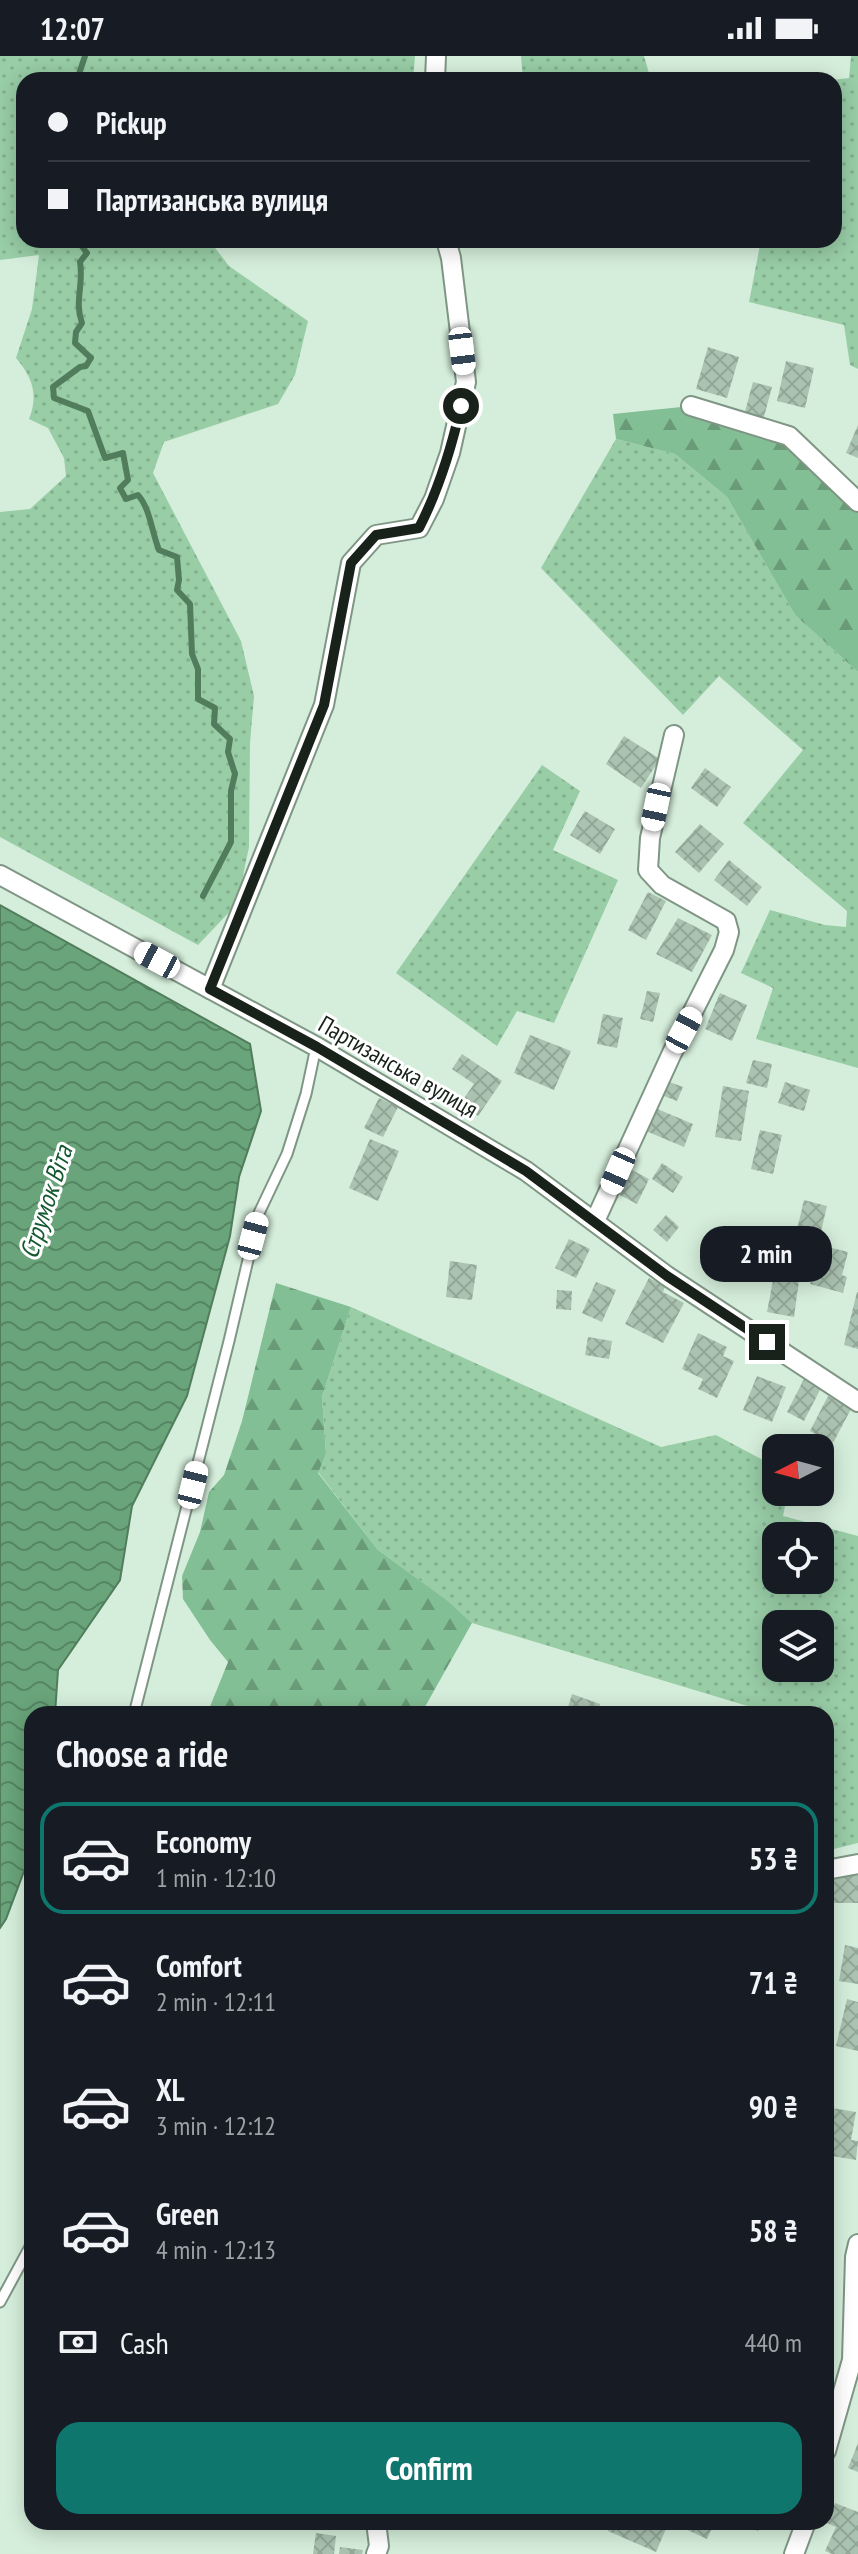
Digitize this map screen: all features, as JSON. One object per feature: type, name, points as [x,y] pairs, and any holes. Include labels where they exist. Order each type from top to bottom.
[{"type":"street","points":[[210,989],[324,705],[351,563],[376,535],[419,528],[434,499],[450,453],[466,382],[448,249]]},
{"type":"street","points":[[691,406],[789,436],[858,502]]},
{"type":"street","points":[[595,1221],[672,1053],[724,950],[729,932],[726,921],[662,885],[648,870],[650,838],[674,735]]},
{"type":"street","name":"Партизанська вулиця","points":[[0,875],[317,1047],[526,1171],[667,1276],[858,1402]]},
{"type":"street","points":[[834,1868],[858,1864]]},
{"type":"street","points":[[834,2423],[852,2360],[858,2244]]},
{"type":"street","points":[[378,2530],[383,2551]]},
{"type":"street","points":[[794,2554],[803,2530]]},
{"type":"lane","points":[[136,1706],[259,1213],[287,1154],[317,1047]]},
{"type":"lane","points":[[0,2302],[24,2258]]},
{"type":"shaded area","points":[[0,56],[415,56],[414,72],[16,72],[16,248],[215,248],[229,266],[308,321],[295,375],[278,404],[164,442],[153,473],[241,641],[254,696],[250,743],[249,847],[237,904],[198,945],[0,837],[0,512],[30,509],[66,476],[64,458],[48,428],[29,419],[34,394],[26,372],[16,358],[32,309],[39,255],[0,260]]},
{"type":"shaded area","points":[[521,56],[644,56],[649,72],[522,72]]},
{"type":"shaded area","points":[[851,56],[858,56],[858,369],[850,365],[844,325],[749,302],[759,248],[842,248],[842,79],[849,78]]},
{"type":"shaded area","points":[[616,439],[675,454],[727,497],[795,615],[858,672],[858,1068],[756,1039],[773,988],[741,973],[770,910],[825,925],[846,927],[847,911],[743,823],[803,750],[719,676],[683,715],[541,568]]},
{"type":"shaded area","points":[[542,765],[580,791],[553,850],[618,880],[554,1023],[517,1011],[497,1046],[396,973]]},
{"type":"shaded area","points":[[351,1307],[661,1447],[716,1435],[762,1460],[762,1506],[785,1506],[783,1516],[806,1522],[762,1522],[762,1594],[834,1594],[834,1530],[858,1536],[858,1843],[834,1849],[834,1706],[747,1706],[472,1623],[447,1600],[378,1550],[318,1472],[326,1454],[322,1397]]},
{"type":"green space","points":[[691,406],[789,436],[858,502],[858,672],[795,615],[727,497],[675,454],[616,439],[613,414]]},
{"type":"green space","points":[[276,1283],[351,1307],[322,1397],[326,1454],[318,1473],[378,1550],[447,1600],[472,1623],[425,1706],[210,1706],[228,1662],[183,1599],[182,1576],[200,1532],[209,1492],[224,1475],[242,1421]]},
{"type":"water","points":[[0,905],[250,1044],[261,1111],[239,1177],[230,1236],[187,1396],[132,1506],[120,1580],[58,1670],[56,1706],[24,1706],[24,1871],[0,1928]]},
{"type":"building","points":[[708,347],[739,357],[727,398],[696,389]]},
{"type":"building","points":[[786,361],[814,368],[805,408],[777,401]]},
{"type":"building","points":[[753,382],[772,387],[762,424],[743,419]]},
{"type":"building","points":[[858,425],[858,458],[846,453]]},
{"type":"building","points":[[624,736],[660,759],[641,788],[606,764]]},
{"type":"building","points":[[705,768],[731,787],[717,807],[691,788]]},
{"type":"building","points":[[585,811],[615,829],[600,854],[570,835]]},
{"type":"building","points":[[700,824],[724,844],[699,873],[675,852]]},
{"type":"building","points":[[729,860],[762,887],[747,906],[714,880]]},
{"type":"building","points":[[648,892],[666,901],[646,940],[628,930]]},
{"type":"building","points":[[678,918],[712,935],[692,972],[656,954]]},
{"type":"building","points":[[647,991],[660,993],[653,1022],[640,1019]]},
{"type":"building","points":[[720,993],[747,1005],[732,1041],[705,1029]]},
{"type":"building","points":[[603,1014],[623,1018],[617,1048],[597,1044]]},
{"type":"building","points":[[530,1035],[571,1051],[554,1090],[514,1073]]},
{"type":"building","points":[[462,1054],[502,1081],[478,1116],[460,1104],[474,1084],[452,1069]]},
{"type":"building","points":[[753,1060],[772,1064],[767,1088],[746,1083]]},
{"type":"building","points":[[664,1080],[683,1087],[677,1101],[659,1094]]},
{"type":"building","points":[[785,1082],[810,1090],[804,1111],[778,1103]]},
{"type":"building","points":[[723,1086],[749,1091],[741,1141],[715,1137]]},
{"type":"building","points":[[379,1098],[398,1107],[383,1137],[364,1128]]},
{"type":"building","points":[[655,1108],[693,1124],[684,1147],[646,1131]]},
{"type":"building","points":[[760,1130],[782,1135],[773,1174],[751,1169]]},
{"type":"building","points":[[370,1139],[399,1151],[378,1201],[349,1188]]},
{"type":"building","points":[[662,1163],[683,1177],[673,1193],[652,1179]]},
{"type":"building","points":[[626,1167],[649,1179],[637,1204],[614,1192]]},
{"type":"building","points":[[804,1200],[827,1206],[819,1240],[796,1234]]},
{"type":"building","points":[[666,1215],[679,1227],[667,1242],[653,1230]]},
{"type":"building","points":[[739,1231],[753,1235],[742,1272],[728,1268]]},
{"type":"building","points":[[569,1239],[590,1249],[576,1278],[555,1268]]},
{"type":"building","points":[[820,1245],[848,1252],[842,1275],[847,1277],[843,1293],[810,1284]]},
{"type":"building","points":[[450,1261],[477,1265],[472,1300],[446,1297]]},
{"type":"building","points":[[775,1270],[800,1273],[794,1317],[767,1312]]},
{"type":"building","points":[[649,1278],[665,1286],[663,1292],[684,1303],[663,1343],[625,1324]]},
{"type":"building","points":[[596,1282],[616,1290],[602,1322],[582,1313]]},
{"type":"building","points":[[557,1290],[572,1291],[571,1310],[556,1309]]},
{"type":"building","points":[[858,1292],[858,1349],[844,1345]]},
{"type":"building","points":[[698,1333],[727,1347],[723,1356],[734,1361],[717,1398],[698,1389],[703,1379],[682,1369]]},
{"type":"building","points":[[588,1337],[612,1341],[609,1359],[585,1355]]},
{"type":"building","points":[[757,1376],[786,1387],[772,1422],[743,1410]]},
{"type":"building","points":[[805,1377],[822,1386],[804,1421],[787,1412]]},
{"type":"building","points":[[828,1396],[851,1409],[834,1441],[834,1434],[810,1431]]},
{"type":"building","points":[[572,1694],[600,1704],[600,1706],[568,1706]]},
{"type":"building","points":[[853,1870],[858,1870],[858,1903],[834,1903],[834,1876],[852,1876]]},
{"type":"building","points":[[845,1945],[858,1948],[858,1984],[839,1981]]},
{"type":"building","points":[[847,1999],[858,2002],[858,2051],[836,2046]]},
{"type":"building","points":[[834,2108],[856,2112],[851,2140],[858,2141],[856,2160],[834,2156]]},
{"type":"building","points":[[858,2443],[858,2472],[848,2468]]},
{"type":"building","points":[[835,2503],[858,2512],[858,2554],[825,2551],[836,2527]]},
{"type":"building","points":[[608,2530],[666,2530],[656,2552]]},
{"type":"building","points":[[687,2530],[711,2530],[707,2539]]},
{"type":"building","points":[[316,2533],[336,2536],[334,2554],[313,2554]]},
{"type":"building","points":[[340,2547],[363,2550],[362,2554],[339,2554]]},
{"type":"waterway","name":"Струмок Віта","points":[[80,72],[85,56]]},
{"type":"waterway","name":"Струмок Віта","points":[[83,248],[87,253],[80,262],[79,308],[82,323],[76,332],[75,343],[91,358],[86,366],[53,387],[54,398],[88,411],[105,458],[123,453],[128,480],[120,488],[126,499],[138,495],[148,514],[159,550],[177,557],[177,590],[190,604],[192,654],[198,669],[198,699],[215,708],[214,724],[230,739],[228,752],[235,774],[231,791],[231,842],[203,896]]},
{"type":"route","points":[[461,406],[450,453],[434,499],[419,528],[376,535],[351,563],[324,705],[210,989],[317,1047],[526,1171],[667,1276],[767,1342]]}]
